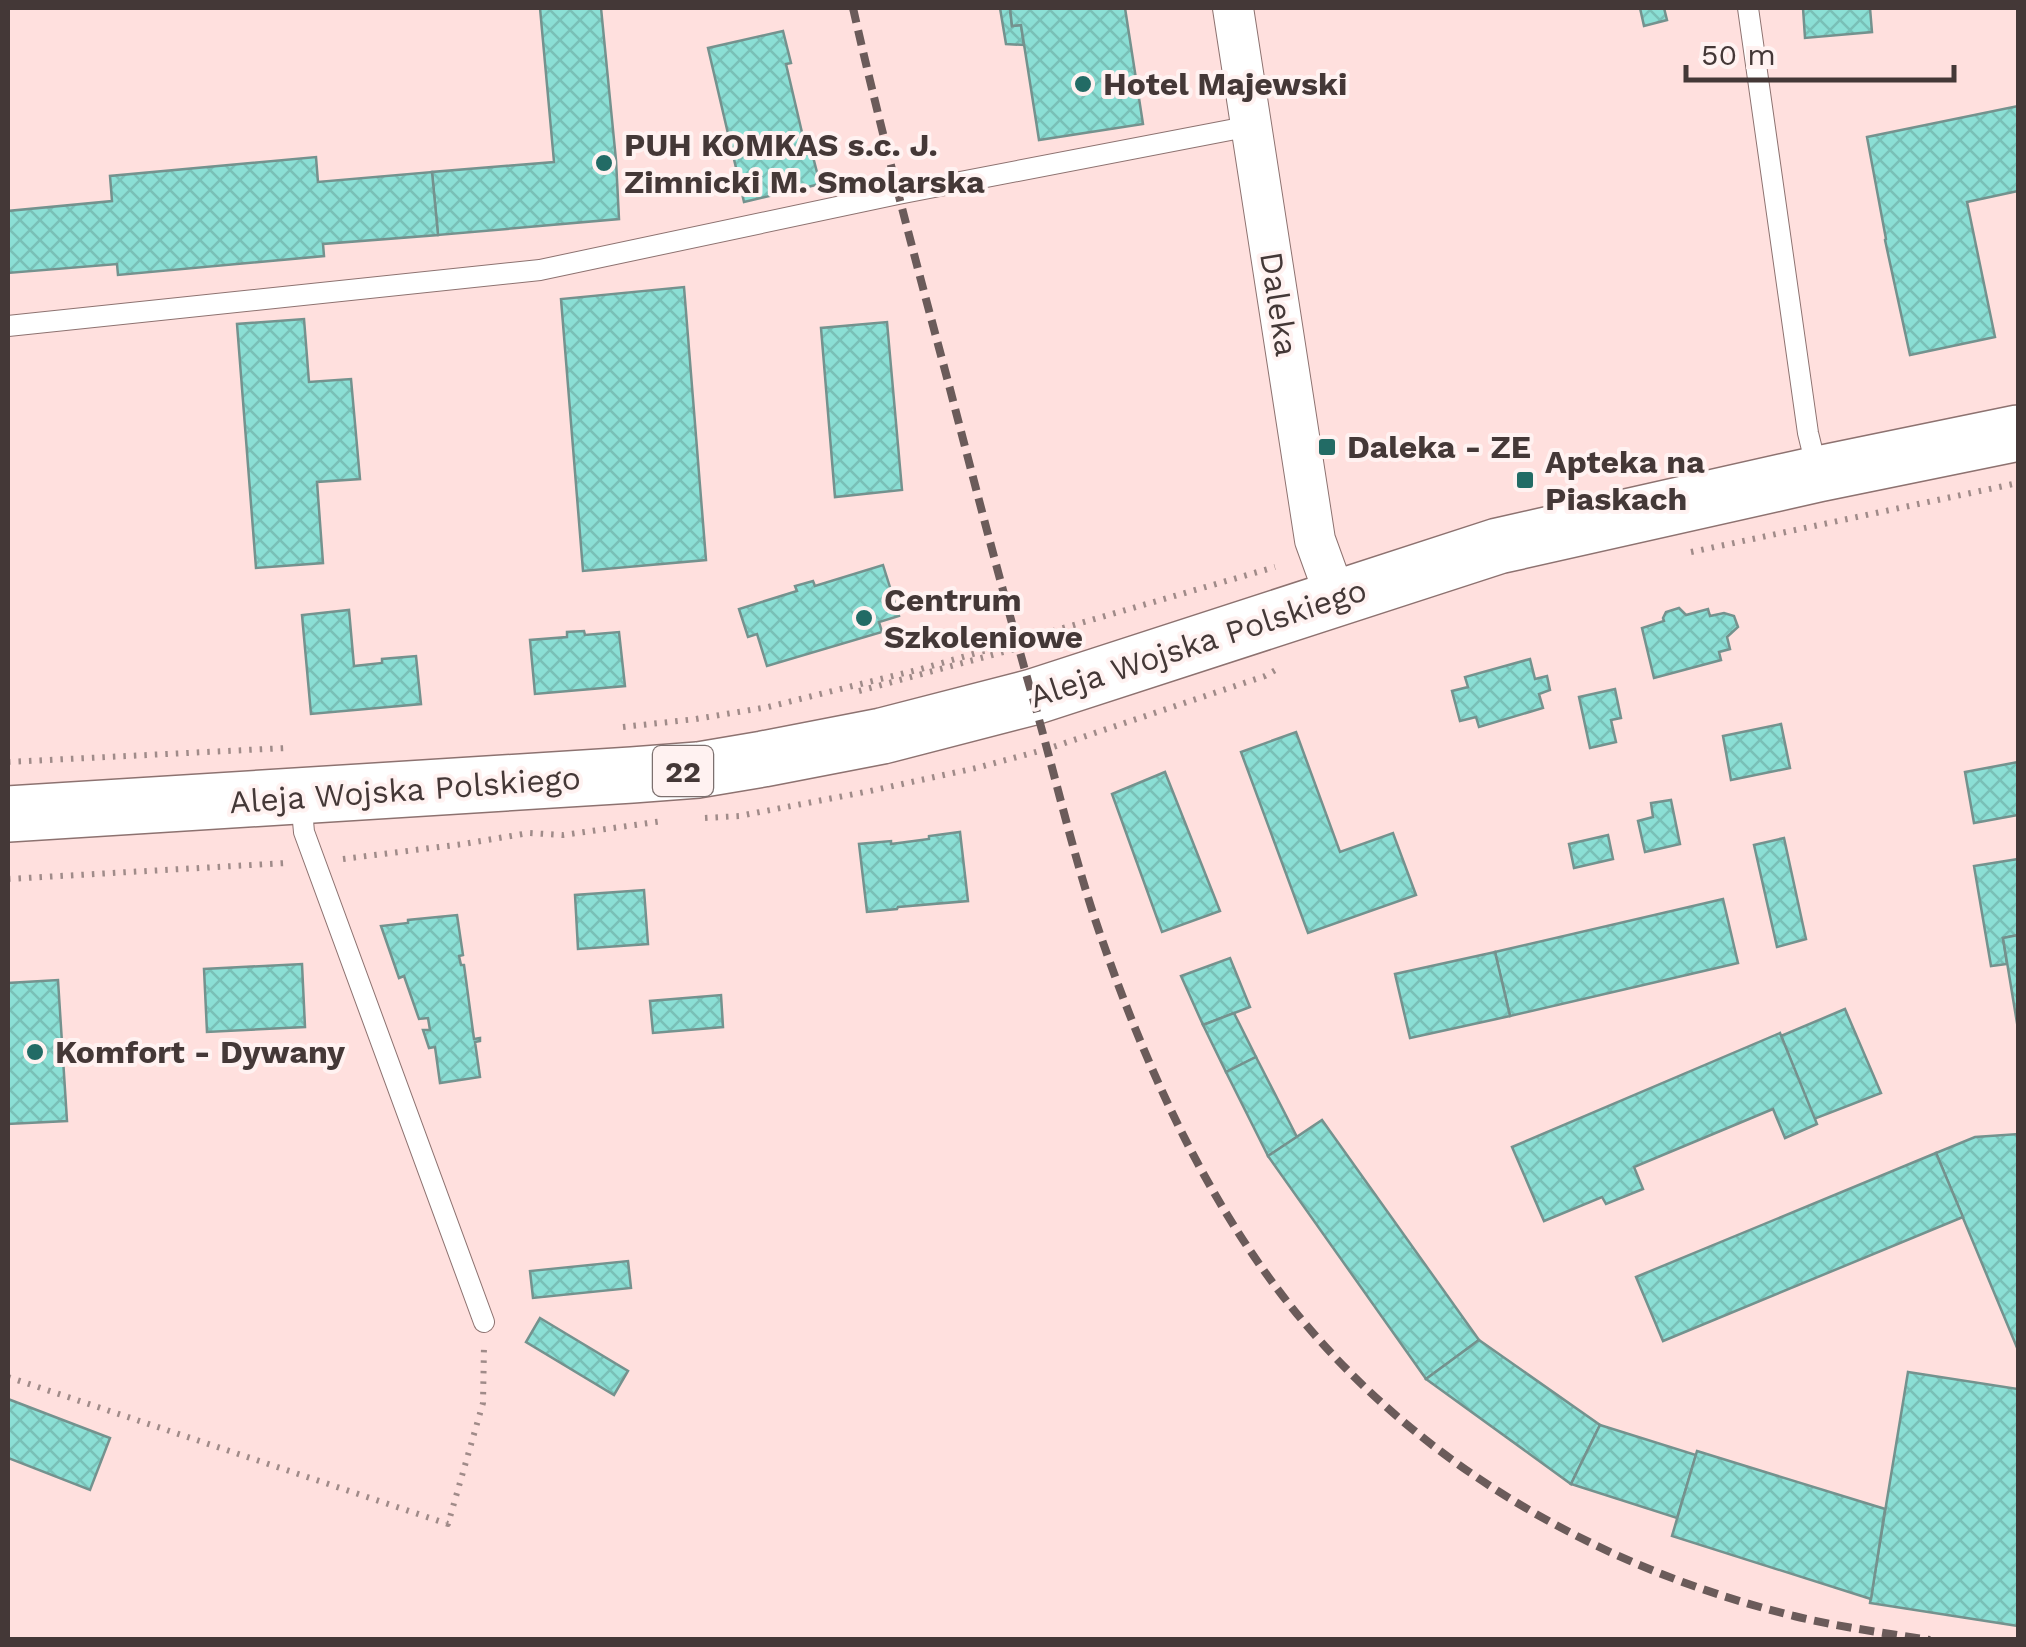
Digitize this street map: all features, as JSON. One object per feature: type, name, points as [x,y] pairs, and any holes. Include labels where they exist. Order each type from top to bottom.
[{"type":"main road","name":"Aleja Wojska Polskiego","points":[[8,814],[301,765],[632,776],[698,770],[824,749],[1033,697],[1498,546],[2018,433]]},
{"type":"street","name":"Daleka","points":[[1233,8],[1307,542],[1336,598]]},
{"type":"lane","points":[[1748,8],[1808,432],[1818,474]]},
{"type":"lane","points":[[8,326],[540,270],[898,194],[1251,126]]},
{"type":"lane","points":[[301,765],[304,832],[484,1322]]},
{"type":"path","points":[[618,730],[768,707],[921,669],[1289,563],[1293,546],[1307,542]]},
{"type":"path","points":[[8,766],[301,765]]},
{"type":"path","points":[[8,1377],[448,1524],[483,1403],[484,1322]]},
{"type":"building","points":[[540,8],[601,8],[619,219],[438,235],[432,172],[554,162]]},
{"type":"building","points":[[1000,8],[1010,8],[1012,26],[1021,25],[1024,45],[1006,44]]},
{"type":"building","name":"Hotel Majewski","points":[[1010,8],[1125,8],[1143,124],[1039,140],[1021,25],[1012,26]]},
{"type":"building","points":[[1640,8],[1664,8],[1667,20],[1644,26]]},
{"type":"building","points":[[1803,8],[1870,8],[1872,32],[1805,38]]},
{"type":"building","points":[[783,31],[791,63],[786,64],[807,154],[812,153],[820,184],[744,202],[708,48]]},
{"type":"building","points":[[2018,106],[2018,191],[1967,202],[1995,337],[1910,355],[1867,137]]},
{"type":"building","points":[[316,157],[318,182],[432,172],[438,235],[323,244],[324,256],[118,275],[117,264],[8,273],[8,211],[112,201],[110,176]]},
{"type":"building","points":[[684,287],[706,560],[583,571],[561,299]]},
{"type":"building","points":[[304,319],[309,382],[351,379],[360,479],[317,482],[323,563],[256,568],[237,324]]},
{"type":"building","points":[[887,322],[902,490],[835,497],[821,328]]},
{"type":"building","points":[[883,565],[899,616],[879,622],[882,632],[767,666],[757,634],[748,637],[739,609],[797,591],[795,586],[813,581],[815,586]]},
{"type":"building","points":[[1679,608],[1686,615],[1708,609],[1710,616],[1734,616],[1738,627],[1727,637],[1730,649],[1719,652],[1721,660],[1654,678],[1642,628],[1664,621],[1666,612]]},
{"type":"building","points":[[349,610],[354,666],[416,656],[421,704],[311,714],[302,615]]},
{"type":"building","points":[[584,631],[585,635],[619,632],[625,686],[535,694],[530,640],[567,637],[567,632]]},
{"type":"building","points":[[1530,659],[1535,679],[1547,676],[1550,690],[1539,694],[1543,708],[1479,727],[1476,717],[1460,721],[1452,691],[1468,687],[1465,677]]},
{"type":"building","points":[[1615,689],[1621,718],[1611,720],[1616,742],[1590,748],[1579,697]]},
{"type":"building","points":[[1781,724],[1790,768],[1731,780],[1723,736]]},
{"type":"building","points":[[1296,732],[1340,852],[1393,833],[1416,895],[1308,933],[1241,752]]},
{"type":"building","points":[[2018,762],[2018,815],[1974,823],[1965,772]]},
{"type":"building","points":[[1165,772],[1220,911],[1162,932],[1112,794]]},
{"type":"building","points":[[1671,800],[1680,844],[1645,852],[1638,821],[1653,817],[1651,803]]},
{"type":"building","points":[[960,832],[968,901],[867,912],[859,844],[891,844]]},
{"type":"building","points":[[1608,835],[1613,859],[1574,868],[1569,844]]},
{"type":"building","points":[[1784,838],[1806,939],[1777,947],[1754,845]]},
{"type":"building","points":[[2018,859],[2018,935],[2003,938],[2007,964],[1991,966],[1974,866]]},
{"type":"building","points":[[644,890],[648,944],[578,949],[575,895]]},
{"type":"building","points":[[1723,899],[1738,963],[1510,1016],[1495,952]]},
{"type":"building","points":[[457,915],[463,955],[459,956],[464,965],[474,1039],[480,1038],[475,1042],[480,1077],[440,1083],[435,1047],[429,1048],[423,1030],[430,1030],[428,1018],[419,1019],[404,976],[399,978],[381,926]]},
{"type":"building","points":[[2018,935],[2018,1029],[2003,938]]},
{"type":"building","points":[[1495,952],[1510,1016],[1410,1038],[1395,974]]},
{"type":"building","points":[[1230,958],[1250,1007],[1203,1025],[1181,976]]},
{"type":"building","points":[[302,964],[305,1027],[207,1032],[204,969]]},
{"type":"building","name":"Komfort - Dywany","points":[[58,980],[67,1121],[8,1124],[8,983]]},
{"type":"building","points":[[721,995],[723,1027],[653,1033],[650,1001]]},
{"type":"building","points":[[1845,1009],[1881,1093],[1814,1119],[1781,1036]]},
{"type":"building","points":[[1234,1013],[1256,1057],[1226,1072],[1203,1025]]},
{"type":"building","points":[[1780,1033],[1817,1124],[1785,1138],[1773,1109],[1634,1167],[1643,1189],[1606,1204],[1602,1197],[1544,1221],[1512,1147]]},
{"type":"building","points":[[1256,1057],[1297,1137],[1268,1156],[1226,1072]]},
{"type":"building","points":[[1322,1120],[1479,1340],[1426,1379],[1268,1156]]},
{"type":"building","points":[[2018,1134],[2018,1350],[1936,1153],[1975,1137]]},
{"type":"building","points":[[1936,1153],[1963,1217],[1663,1341],[1636,1277]]},
{"type":"building","points":[[628,1261],[631,1288],[533,1298],[530,1271]]},
{"type":"building","points":[[540,1318],[628,1371],[614,1395],[526,1342]]},
{"type":"building","points":[[1479,1340],[1600,1425],[1571,1484],[1426,1379]]},
{"type":"building","points":[[1908,1372],[2018,1389],[2018,1626],[1870,1603]]},
{"type":"building","points":[[8,1399],[110,1438],[90,1490],[8,1458]]},
{"type":"building","points":[[1600,1425],[1696,1455],[1677,1518],[1571,1484]]},
{"type":"building","points":[[1697,1451],[1885,1509],[1871,1599],[1672,1536]]},
{"type":"railway","points":[[853,8],[989,539],[1090,903],[1165,1097],[1190,1149],[1250,1251],[1322,1343],[1371,1393],[1423,1438],[1537,1515],[1599,1547],[1727,1597],[1811,1620],[1930,1640]]},
{"type":"place","name":"Hotel Majewski","points":[[1083,84]]},
{"type":"place","name":"PUH KOMKAS s.c. J. Zimnicki M. Smolarska","points":[[604,163]]},
{"type":"place","name":"Daleka - ZE","points":[[1327,447]]},
{"type":"place","name":"Apteka na Piaskach","points":[[1525,480]]},
{"type":"place","name":"Centrum Szkoleniowe","points":[[864,618]]},
{"type":"place","name":"Komfort - Dywany","points":[[35,1052]]}]
